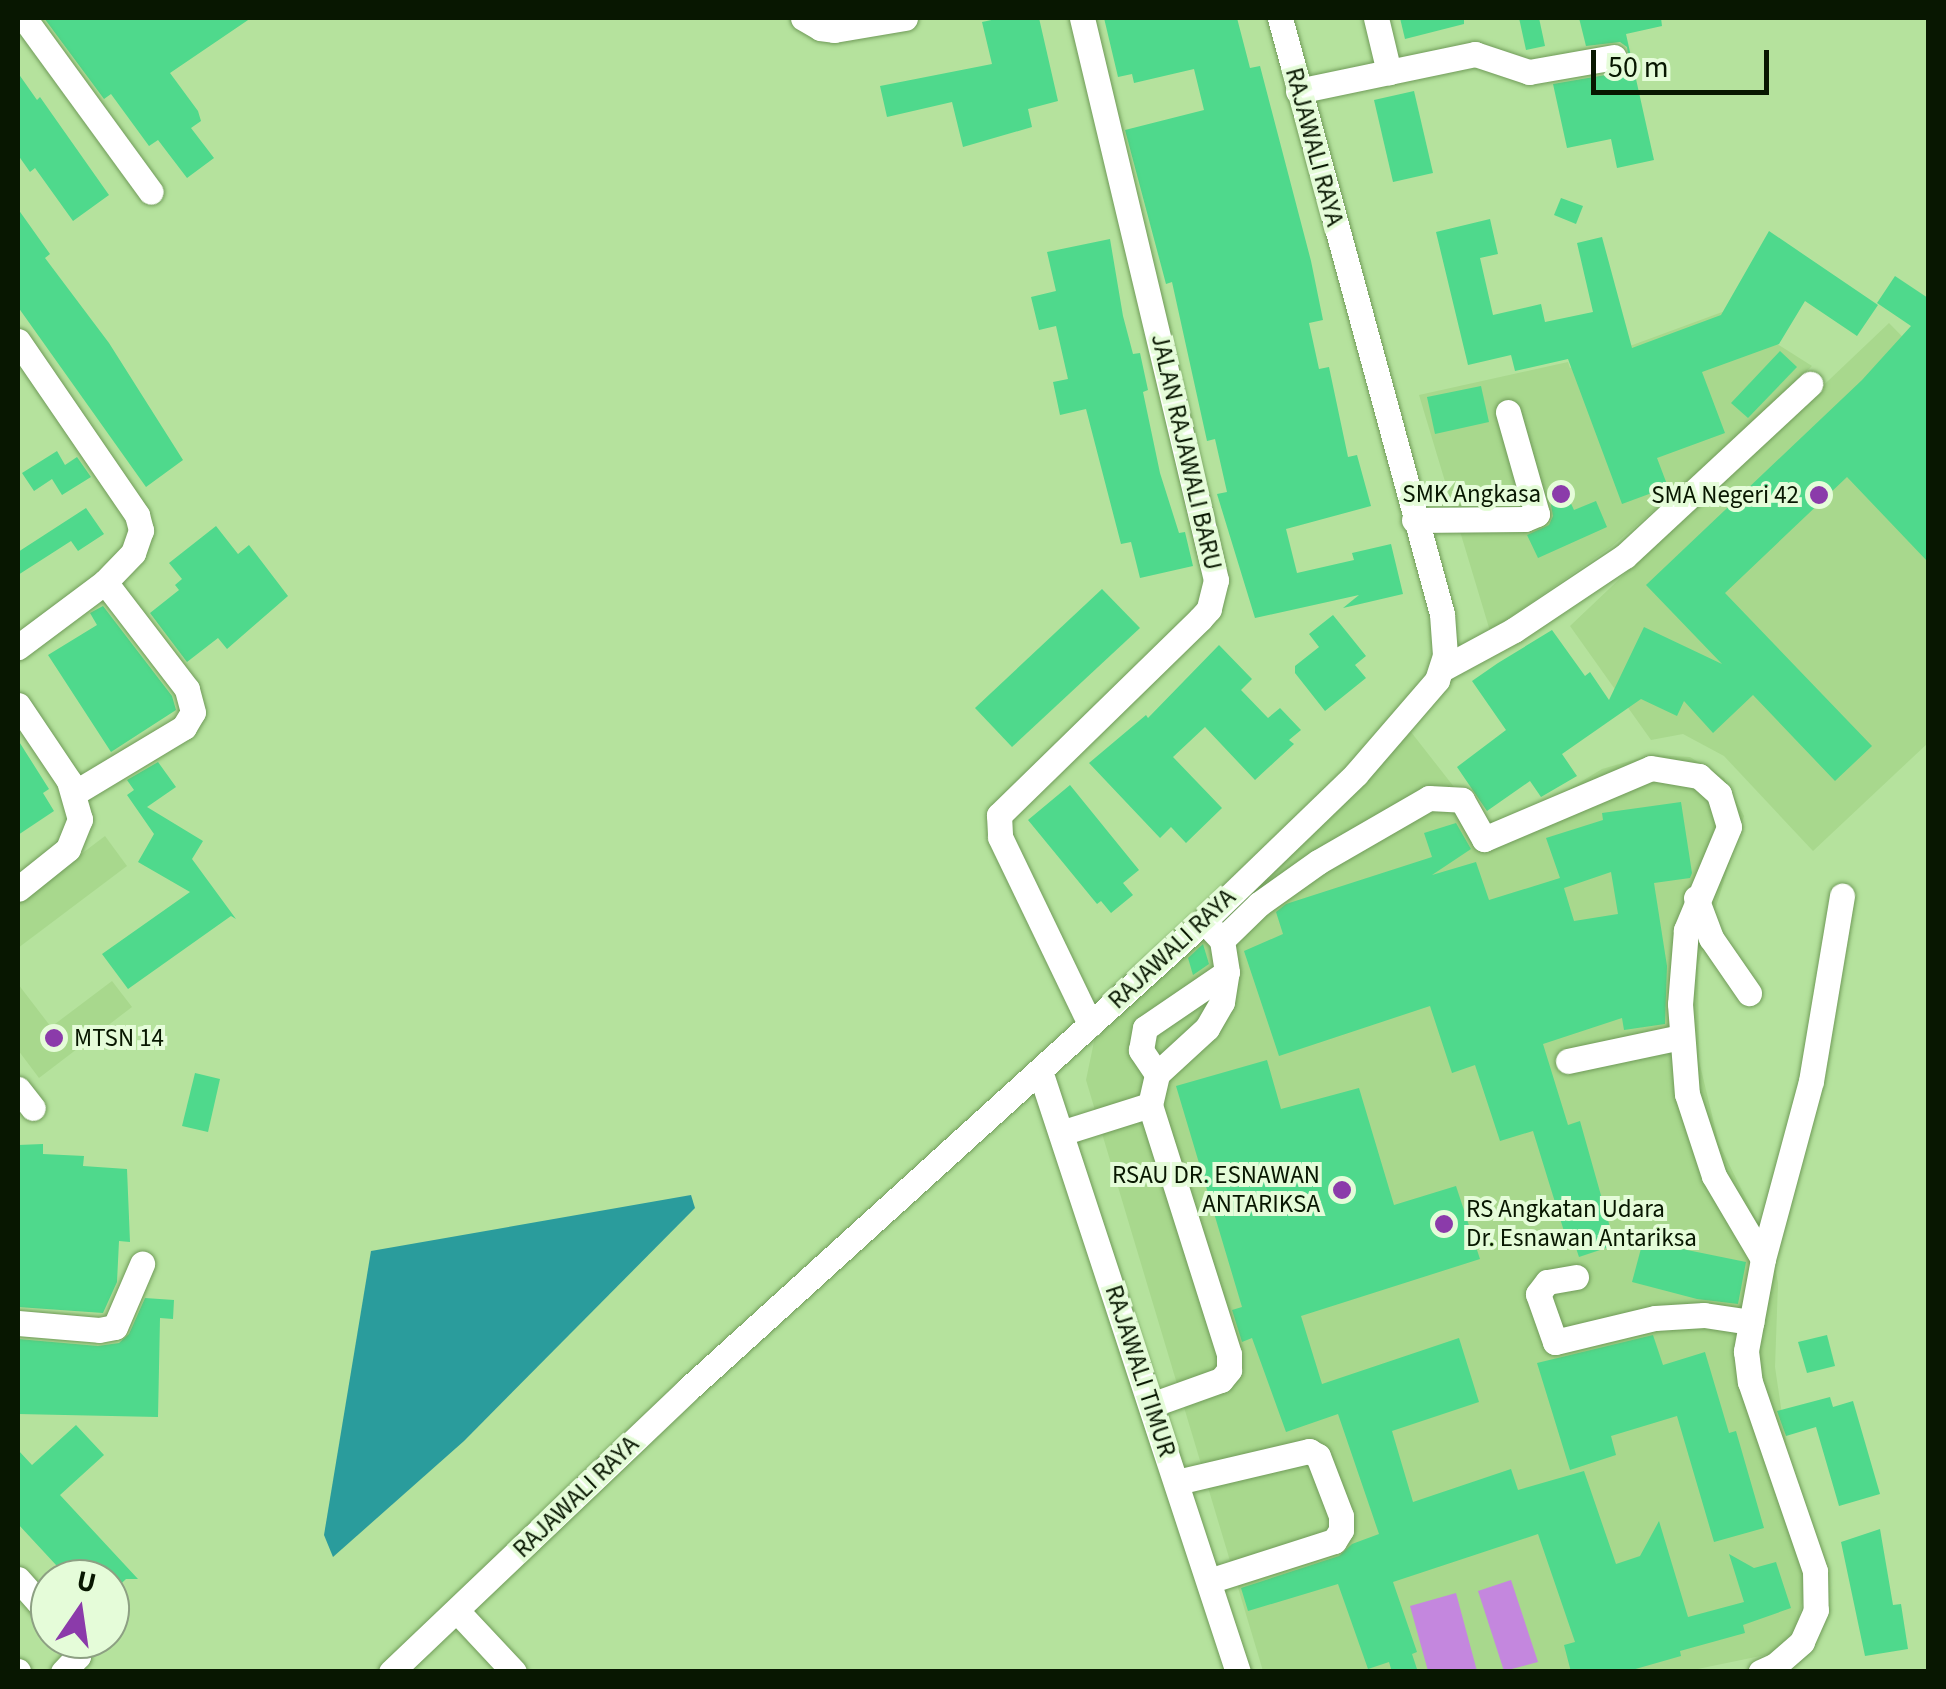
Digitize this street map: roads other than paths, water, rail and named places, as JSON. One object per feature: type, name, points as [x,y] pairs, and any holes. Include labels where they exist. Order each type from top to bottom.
[{"type":"street","points":[[24,18],[151,192]]},
{"type":"street","points":[[803,18],[820,28],[834,30],[905,18]]},
{"type":"street","name":"JALAN RAJAWALI BARU","points":[[1082,18],[1216,580],[1210,608],[1200,620],[999,814],[1000,837],[1090,1024]]},
{"type":"street","name":"RAJAWALI RAYA","points":[[391,1672],[687,1390],[1204,921],[1356,774],[1418,706],[1442,669],[1444,627],[1280,18]]},
{"type":"street","points":[[1376,18],[1389,72]]},
{"type":"street","points":[[1298,91],[1474,54],[1529,72],[1614,57]]},
{"type":"street","points":[[18,341],[137,515],[141,530],[133,553],[105,582],[18,646]]},
{"type":"street","points":[[1442,669],[1514,630],[1625,556],[1810,384]]},
{"type":"street","points":[[1414,520],[1535,516],[1508,412]]},
{"type":"street","points":[[76,792],[184,726],[193,712],[186,689],[105,582]]},
{"type":"street","points":[[18,705],[76,792],[80,818],[74,840],[18,889]]},
{"type":"street","points":[[1222,940],[1259,904],[1318,862],[1429,798],[1462,800],[1484,840],[1651,768],[1699,776],[1711,783],[1728,812],[1725,842],[1696,898],[1686,930],[1682,1037],[1687,1094],[1714,1176],[1763,1259]]},
{"type":"street","points":[[1760,1672],[1776,1665],[1802,1642],[1816,1610],[1816,1571],[1750,1382],[1746,1351],[1763,1259],[1810,1081],[1842,896]]},
{"type":"street","points":[[1696,898],[1711,938],[1749,994]]},
{"type":"street","points":[[1152,1405],[1220,1380],[1230,1362],[1150,1105],[1157,1074],[1215,1017],[1222,1002],[1227,972],[1222,940],[1204,921]]},
{"type":"street","points":[[1157,1074],[1140,1050],[1145,1028],[1227,972]]},
{"type":"street","points":[[1568,1062],[1682,1037]]},
{"type":"street","name":"RAJAWALI TIMUR","points":[[1040,1070],[1238,1672]]},
{"type":"street","points":[[1061,1133],[1150,1105]]},
{"type":"street","points":[[18,1323],[99,1330],[115,1327],[142,1264]]},
{"type":"street","points":[[1576,1277],[1547,1282],[1538,1294],[1554,1342],[1655,1318],[1704,1315],[1750,1322]]},
{"type":"street","points":[[1176,1482],[1309,1451],[1318,1456],[1341,1516],[1342,1530],[1334,1541],[1210,1581]]},
{"type":"street","points":[[456,1612],[514,1672]]},
{"type":"water","points":[[691,1195],[695,1208],[464,1441],[333,1557],[324,1535],[371,1251]]},
{"type":"place","name":"SMK Angkasa","points":[[1561,494]]},
{"type":"place","name":"SMA Negeri 42","points":[[1819,495]]},
{"type":"place","name":"MTSN 14","points":[[54,1038]]},
{"type":"place","name":"RSAU DR. ESNAWAN ANTARIKSA","points":[[1342,1190]]},
{"type":"place","name":"RS Angkatan Udara Dr. Esnawan Antariksa","points":[[1444,1224]]}]
